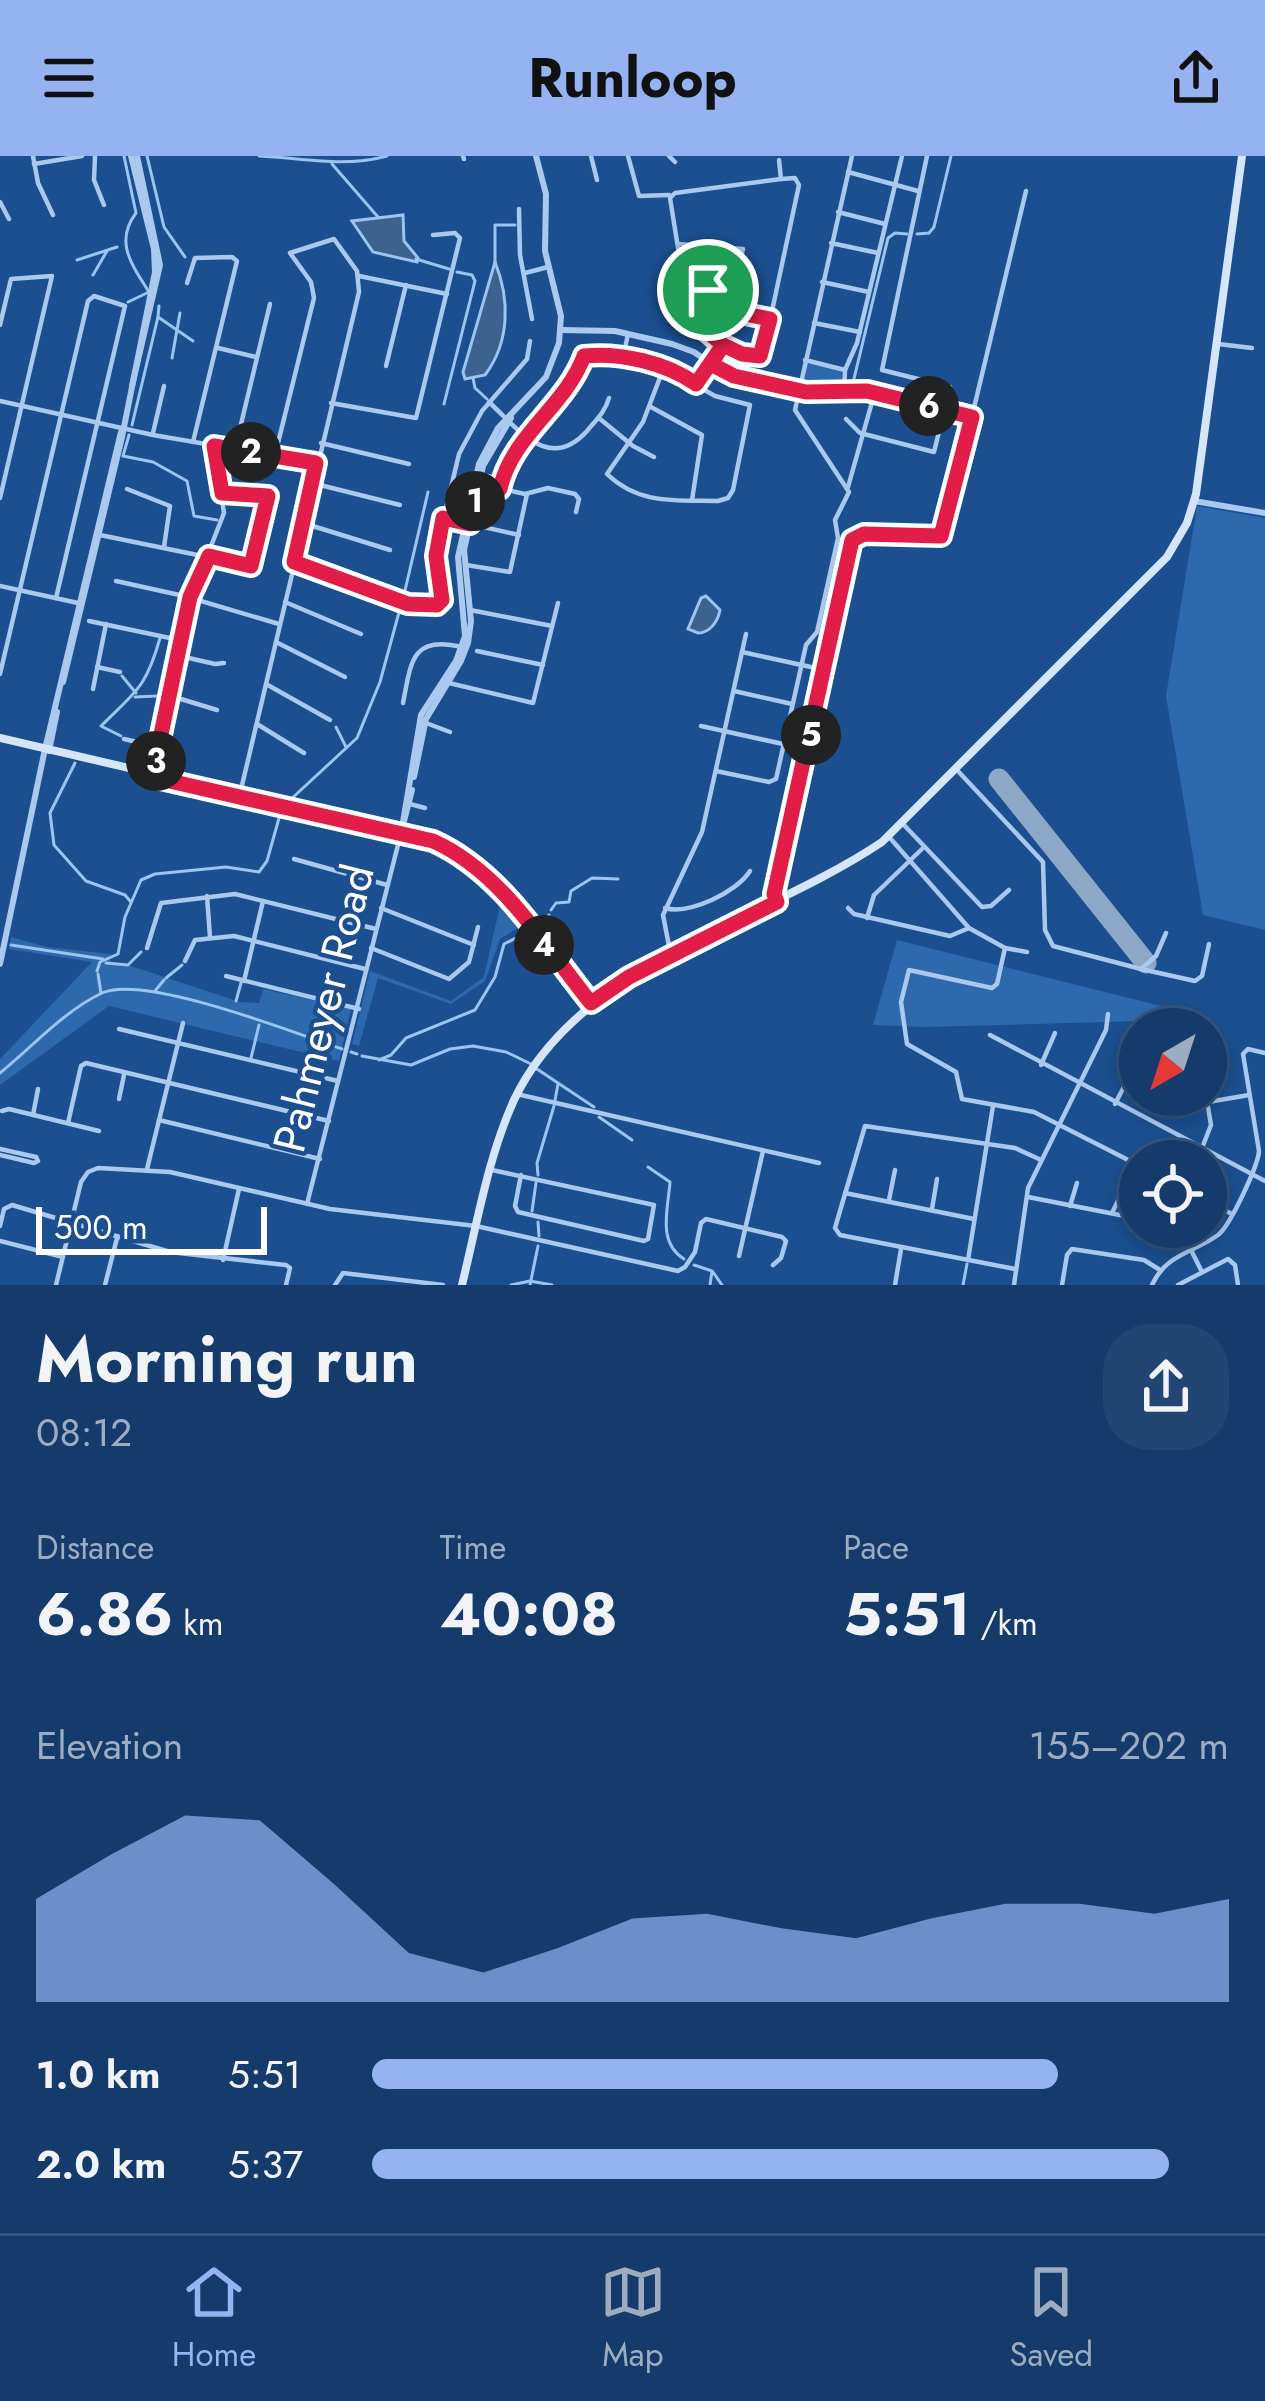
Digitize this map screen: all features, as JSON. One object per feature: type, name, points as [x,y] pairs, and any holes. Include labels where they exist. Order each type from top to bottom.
[{"type":"main road","points":[[462,1285],[517,1095],[550,1044],[591,1003],[629,977],[852,862],[888,837],[1151,576],[1177,542],[1194,501],[1242,156]]},
{"type":"main road","points":[[0,740],[433,841],[470,860],[495,883],[591,1003]]},
{"type":"street","points":[[53,214],[33,160],[82,156]]},
{"type":"street","points":[[94,156],[95,184],[104,205]]},
{"type":"street","points":[[81,603],[160,265],[134,156]]},
{"type":"street","points":[[536,156],[546,194],[544,233],[561,330],[628,334],[684,347],[734,376],[813,394],[875,393],[972,417]]},
{"type":"street","points":[[591,156],[597,180]]},
{"type":"street","points":[[628,156],[641,198],[795,178],[799,185],[760,356],[723,345],[690,318],[672,195]]},
{"type":"street","points":[[849,489],[796,417],[798,390],[852,156]]},
{"type":"street","points":[[844,390],[845,370],[860,332],[902,156]]},
{"type":"street","points":[[846,419],[864,434],[934,452],[950,387],[882,370],[913,241],[910,223],[927,156]]},
{"type":"street","points":[[779,160],[781,179]]},
{"type":"street","points":[[848,172],[918,191]]},
{"type":"street","points":[[777,902],[774,894],[852,540],[864,534],[941,536],[1026,191]]},
{"type":"street","points":[[0,202],[9,219]]},
{"type":"street","points":[[519,209],[532,319]]},
{"type":"street","points":[[838,212],[885,224]]},
{"type":"street","points":[[331,403],[416,419],[459,234],[433,235]]},
{"type":"street","points":[[240,796],[359,292],[359,276],[334,239],[290,253],[314,294],[275,455]]},
{"type":"street","points":[[831,243],[878,253]]},
{"type":"street","points":[[680,244],[743,249],[730,302]]},
{"type":"street","points":[[188,283],[194,259],[235,258],[194,442]]},
{"type":"street","points":[[524,273],[548,267]]},
{"type":"street","points":[[0,325],[11,279],[52,276],[0,498]]},
{"type":"street","points":[[359,276],[447,294]]},
{"type":"street","points":[[822,282],[869,292]]},
{"type":"street","points":[[386,366],[406,284]]},
{"type":"street","points":[[686,290],[708,290],[750,315],[770,319]]},
{"type":"street","points":[[0,674],[90,297],[125,304],[56,598]]},
{"type":"street","points":[[235,449],[270,304]]},
{"type":"street","points":[[814,323],[860,332]]},
{"type":"street","name":"Pahmeyer Road","points":[[402,831],[425,705],[465,648],[468,610],[461,566],[486,448],[552,366],[561,330]]},
{"type":"street","points":[[623,358],[628,334]]},
{"type":"street","points":[[294,562],[398,601],[441,602],[436,556],[463,444],[489,402],[524,363],[530,341]]},
{"type":"street","points":[[1218,344],[1252,348]]},
{"type":"street","points":[[696,384],[723,345]]},
{"type":"street","points":[[218,348],[256,357]]},
{"type":"street","points":[[500,489],[506,465],[568,389],[584,356],[623,358],[664,367],[715,396],[750,405],[732,492],[722,501],[639,496],[606,472],[651,407],[664,367]]},
{"type":"street","points":[[806,360],[845,370]]},
{"type":"street","points":[[153,435],[164,386]]},
{"type":"street","points":[[716,771],[774,783],[806,645],[817,632],[838,538],[836,520],[875,393]]},
{"type":"street","points":[[489,402],[541,447],[563,448],[579,440],[609,398]]},
{"type":"street","points":[[0,400],[122,430],[316,463]]},
{"type":"street","points":[[651,407],[702,435],[692,500]]},
{"type":"street","points":[[599,418],[654,457]]},
{"type":"street","points":[[0,964],[122,430]]},
{"type":"street","points":[[321,443],[409,464]]},
{"type":"street","points":[[153,775],[190,598],[224,513],[214,446]]},
{"type":"street","points":[[312,483],[400,505]]},
{"type":"street","points":[[476,484],[527,494],[551,488],[578,496],[576,512]]},
{"type":"street","points":[[127,489],[170,506],[164,547]]},
{"type":"street","points":[[100,535],[251,566],[268,496],[222,493]]},
{"type":"street","points":[[461,566],[509,573],[527,494]]},
{"type":"street","points":[[1194,501],[1265,513]]},
{"type":"street","points":[[443,518],[519,535]]},
{"type":"street","points":[[303,523],[390,550]]},
{"type":"street","points":[[116,581],[279,624]]},
{"type":"street","points":[[0,586],[81,603]]},
{"type":"street","points":[[285,602],[361,634]]},
{"type":"street","points":[[446,681],[533,703],[558,603]]},
{"type":"street","points":[[468,610],[552,626]]},
{"type":"street","points":[[89,621],[184,640]]},
{"type":"street","points":[[93,689],[106,624]]},
{"type":"street","points":[[671,956],[663,926],[665,908],[702,832],[746,634]]},
{"type":"street","points":[[276,642],[345,676]]},
{"type":"street","points":[[403,703],[412,661],[422,644],[465,648]]},
{"type":"street","points":[[477,651],[543,665]]},
{"type":"street","points":[[742,652],[820,669]]},
{"type":"street","points":[[180,656],[224,663]]},
{"type":"street","points":[[97,667],[120,672]]},
{"type":"street","points":[[266,684],[330,720]]},
{"type":"street","points":[[734,691],[792,704]]},
{"type":"street","points":[[168,697],[217,710]]},
{"type":"street","points":[[422,722],[450,732]]},
{"type":"street","name":"Pahmeyer Road","points":[[308,1204],[410,804],[422,722]]},
{"type":"street","points":[[257,724],[304,753]]},
{"type":"street","points":[[701,726],[783,745]]},
{"type":"street","points":[[124,739],[159,747]]},
{"type":"street","points":[[957,770],[1043,862],[1045,930],[1058,950],[1196,981],[1202,976],[1209,944]]},
{"type":"street","points":[[410,804],[425,808]]},
{"type":"street","points":[[903,824],[982,907],[992,906],[1010,890]]},
{"type":"street","points":[[888,837],[969,928],[1005,948],[1027,952]]},
{"type":"street","points":[[868,917],[874,895],[922,849]]},
{"type":"street","points":[[294,860],[387,885]]},
{"type":"street","points":[[665,908],[688,909],[743,881],[750,871]]},
{"type":"street","points":[[147,948],[161,903],[231,894],[376,929]]},
{"type":"street","points":[[207,896],[210,937]]},
{"type":"street","points":[[244,981],[263,901]]},
{"type":"street","points":[[382,908],[474,945]]},
{"type":"street","points":[[848,908],[854,914],[950,936],[969,928]]},
{"type":"street","points":[[371,948],[449,979],[467,965],[478,927]]},
{"type":"street","points":[[1141,969],[1162,947],[1166,933]]},
{"type":"street","points":[[185,961],[193,941],[234,936],[366,970]]},
{"type":"street","points":[[1005,948],[992,988],[909,970],[901,1002],[902,1028],[909,1046],[956,1072],[962,1100],[1030,1111],[1119,1155]]},
{"type":"street","points":[[226,976],[358,1009]]},
{"type":"street","points":[[1014,1285],[1025,1197],[1106,1030],[1108,1014]]},
{"type":"street","points":[[147,1170],[183,1023]]},
{"type":"street","points":[[119,1029],[338,1082]]},
{"type":"street","points":[[1041,1065],[1055,1033]]},
{"type":"street","points":[[990,1035],[1186,1140]]},
{"type":"street","points":[[1227,1222],[1258,1160],[1261,1140],[1244,1050],[1265,1053]]},
{"type":"street","points":[[68,1124],[84,1064],[328,1120]]},
{"type":"street","points":[[119,1099],[125,1073]]},
{"type":"street","points":[[33,1115],[38,1089]]},
{"type":"street","points":[[517,1095],[819,1163]]},
{"type":"street","points":[[1227,1097],[1250,1095]]},
{"type":"street","points":[[1115,1104],[1119,1096]]},
{"type":"street","points":[[968,1260],[993,1105]]},
{"type":"street","points":[[2,1111],[99,1131]]},
{"type":"street","points":[[159,1120],[320,1159]]},
{"type":"street","points":[[1016,1269],[837,1232],[844,1193],[865,1126],[1015,1148],[1040,1159]]},
{"type":"street","points":[[739,1256],[763,1150]]},
{"type":"street","points":[[0,1152],[38,1161],[0,1152]]},
{"type":"street","points":[[1227,1161],[1265,1181]]},
{"type":"street","points":[[56,1285],[85,1175],[98,1168],[147,1170],[308,1204],[476,1226],[678,1270],[695,1252],[703,1220],[785,1239],[781,1258],[773,1265]]},
{"type":"street","points":[[492,1170],[521,1175],[655,1206],[646,1241],[518,1212],[514,1206],[521,1175]]},
{"type":"street","points":[[889,1202],[895,1170]]},
{"type":"street","points":[[932,1210],[937,1180]]},
{"type":"street","points":[[1070,1208],[1077,1183]]},
{"type":"street","points":[[223,1260],[239,1188]]},
{"type":"street","points":[[844,1193],[974,1219]]},
{"type":"street","points":[[1025,1197],[1119,1216]]},
{"type":"street","points":[[1112,1215],[1119,1202]]},
{"type":"street","points":[[0,1226],[3,1210],[10,1205],[170,1252],[289,1266],[286,1285]]},
{"type":"street","points":[[1227,1212],[1232,1214]]},
{"type":"street","points":[[117,1237],[105,1283],[119,1285]]},
{"type":"street","points":[[0,1241],[63,1257]]},
{"type":"street","points":[[895,1285],[902,1248]]},
{"type":"street","points":[[1152,1285],[1160,1270],[1191,1248],[1201,1270]]},
{"type":"street","points":[[1062,1285],[1069,1250],[1144,1260],[1160,1270]]},
{"type":"street","points":[[1178,1285],[1231,1259],[1238,1285]]},
{"type":"street","points":[[335,1285],[342,1273],[443,1285]]},
{"type":"shaded area","points":[[403,215],[404,241],[417,262],[373,252],[352,221]]},
{"type":"shaded area","points":[[495,262],[505,305],[503,334],[485,375],[465,379],[463,372]]},
{"type":"shaded area","points":[[807,363],[841,371],[842,387],[801,389]]},
{"type":"shaded area","points":[[1197,506],[1265,518],[1265,930],[1203,915],[1166,696]]},
{"type":"shaded area","points":[[706,596],[720,610],[713,626],[698,633],[688,629]]},
{"type":"shaded area","points":[[501,901],[521,926],[500,939],[485,981],[451,1004],[378,978],[359,1046],[352,1044],[370,971],[451,1001],[484,977]]},
{"type":"shaded area","points":[[11,937],[47,947],[111,954],[110,964],[125,964],[240,1002],[259,1003],[263,989],[351,1009],[339,1061],[109,1006],[0,1085],[0,1059],[92,962],[9,949]]},
{"type":"shaded area","points":[[897,940],[1169,1008],[1119,1008],[1119,1022],[873,1025]]},
{"type":"waterway","points":[[124,156],[136,213],[126,244],[149,292],[128,302]]},
{"type":"waterway","points":[[147,156],[164,227],[185,257]]},
{"type":"waterway","points":[[259,156],[339,162],[387,156]]},
{"type":"waterway","points":[[917,234],[929,233],[934,227],[951,156]]},
{"type":"waterway","points":[[332,164],[378,217]]},
{"type":"waterway","points":[[495,263],[495,225],[515,225]]},
{"type":"waterway","points":[[852,387],[888,238],[907,234]]},
{"type":"waterway","points":[[77,260],[117,247]]},
{"type":"waterway","points":[[93,275],[107,251]]},
{"type":"waterway","points":[[416,259],[449,269]]},
{"type":"waterway","points":[[444,404],[475,281],[472,275],[457,272]]},
{"type":"waterway","points":[[159,306],[158,317],[193,341]]},
{"type":"waterway","points":[[172,358],[180,313]]},
{"type":"waterway","points":[[132,425],[158,317]]},
{"type":"waterway","points":[[473,378],[475,388],[487,399]]},
{"type":"waterway","points":[[129,435],[123,456],[153,462],[187,481],[194,516],[217,520]]},
{"type":"waterway","points":[[403,599],[428,492]]},
{"type":"waterway","points":[[289,801],[357,738],[380,682],[401,605]]},
{"type":"waterway","points":[[121,736],[101,726],[138,688],[160,638]]},
{"type":"waterway","points":[[122,676],[136,693]]},
{"type":"waterway","points":[[135,697],[157,696]]},
{"type":"waterway","points":[[336,727],[346,747]]},
{"type":"waterway","points":[[75,763],[50,813],[54,845],[86,881],[130,901]]},
{"type":"waterway","points":[[97,971],[100,962],[118,954],[125,917],[141,880],[155,874],[226,867],[259,872],[267,861],[281,811]]},
{"type":"waterway","points":[[551,910],[556,903],[569,902],[571,891],[592,878],[618,879]]},
{"type":"waterway","points":[[539,927],[549,915]]},
{"type":"waterway","points":[[379,1060],[391,1055],[406,1038],[475,1010],[495,977],[504,944],[530,931]]},
{"type":"waterway","points":[[11,945],[103,959]]},
{"type":"waterway","points":[[106,963],[128,965],[141,952]]},
{"type":"waterway","points":[[166,978],[182,965]]},
{"type":"waterway","points":[[98,974],[101,993]]},
{"type":"waterway","points":[[155,991],[164,980]]},
{"type":"waterway","points":[[236,1001],[241,983]]},
{"type":"waterway","points":[[0,1073],[75,1009],[102,993],[123,989],[184,998],[342,1049]]},
{"type":"waterway","points":[[251,1058],[259,1025]]},
{"type":"waterway","points":[[362,1056],[411,1065],[450,1049],[473,1046],[506,1052],[531,1064]]},
{"type":"waterway","points":[[351,1052],[357,1054]]},
{"type":"waterway","points":[[537,1069],[594,1107]]},
{"type":"waterway","points":[[555,1100],[558,1084]]},
{"type":"waterway","points":[[538,1175],[537,1163],[554,1106]]},
{"type":"waterway","points":[[599,1117],[632,1140]]},
{"type":"waterway","points":[[648,1167],[670,1182],[667,1235],[684,1259]]},
{"type":"waterway","points":[[532,1211],[536,1183]]},
{"type":"waterway","points":[[538,1222],[539,1236]]},
{"type":"waterway","points":[[530,1285],[538,1246]]},
{"type":"waterway","points":[[963,1285],[967,1264]]},
{"type":"waterway","points":[[694,1265],[712,1271],[710,1285]]},
{"type":"waterway","points":[[713,1272],[722,1285]]},
{"type":"waterway","points":[[511,1285],[530,1281],[552,1285]]},
{"type":"runway","points":[[999,779],[1146,963]]},
{"type":"route","points":[[708,290],[686,290],[689,316],[723,345],[696,384],[664,367],[614,356],[584,356],[568,389],[514,452],[500,489],[478,484],[470,524],[443,518],[436,556],[442,600],[437,605],[408,604],[294,562],[316,463],[214,446],[222,493],[268,496],[251,566],[209,556],[194,586],[152,777],[401,833],[453,850],[495,883],[591,1003],[629,977],[777,902],[774,894],[852,540],[864,534],[941,536],[972,417],[867,391],[813,394],[724,373],[711,364],[723,345],[760,356],[770,319],[750,315],[708,290]]}]
